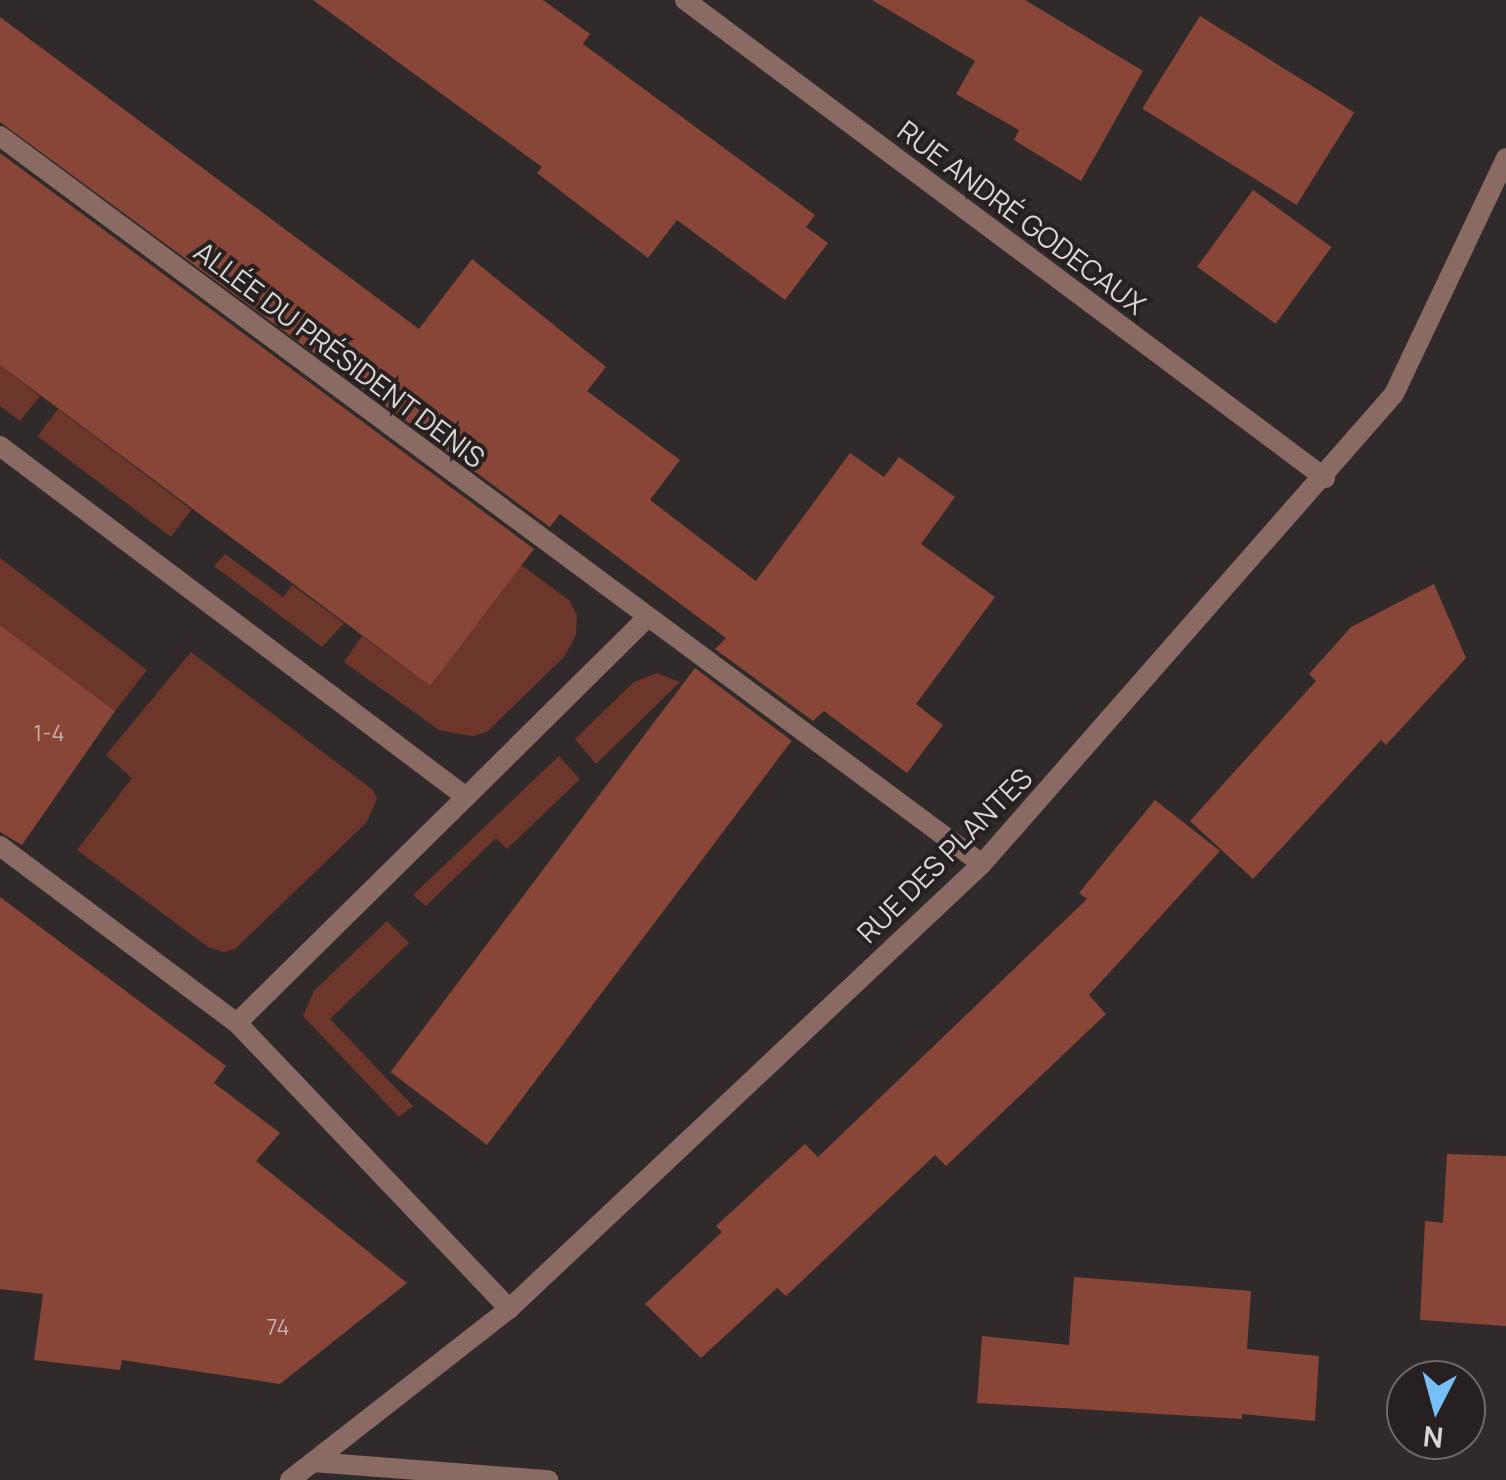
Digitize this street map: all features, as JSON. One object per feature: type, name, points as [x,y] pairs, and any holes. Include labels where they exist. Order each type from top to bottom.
[{"type":"street","name":"RUE ANDRÉ GODECAUX","points":[[685,0],[1325,478]]},
{"type":"street","name":"ALLÉE DU PRÉSIDENT DENIS","points":[[0,136],[982,864]]},
{"type":"street","name":"RUE DES PLANTES","points":[[290,1480],[508,1309],[982,864],[1325,478],[1394,394],[1506,158]]},
{"type":"street","points":[[0,446],[466,797]]},
{"type":"street","points":[[237,1023],[648,617]]},
{"type":"street","points":[[0,846],[237,1023],[508,1309]]},
{"type":"street","points":[[313,1462],[548,1480]]},
{"type":"shaded area","points":[[0,178],[570,601],[577,616],[576,635],[564,657],[487,732],[472,736],[439,730],[344,662],[362,636],[430,686]]},
{"type":"shaded area","points":[[0,365],[40,396],[20,421],[0,406]]},
{"type":"shaded area","points":[[58,409],[191,510],[171,537],[38,436]]},
{"type":"shaded area","points":[[225,554],[283,597],[292,585],[344,623],[322,647],[214,566]]},
{"type":"shaded area","points":[[0,558],[147,670],[115,711],[0,625]]},
{"type":"shaded area","points":[[191,652],[373,790],[377,798],[367,822],[235,949],[224,952],[208,947],[77,850],[132,778],[106,755]]},
{"type":"shaded area","points":[[657,673],[680,682],[596,764],[575,739],[634,682]]},
{"type":"shaded area","points":[[559,756],[580,779],[507,849],[496,838],[426,906],[413,895]]},
{"type":"shaded area","points":[[387,921],[409,943],[330,1019],[413,1106],[399,1117],[303,1016],[314,991]]},
{"type":"building","points":[[313,0],[543,0],[590,34],[583,44],[815,215],[806,227],[828,243],[785,300],[677,220],[648,258],[537,173],[542,167]]},
{"type":"building","points":[[872,0],[1025,0],[1143,71],[1081,181],[1014,140],[1019,130],[956,94],[975,61]]},
{"type":"building","points":[[1200,16],[1354,112],[1297,205],[1142,108]]},
{"type":"building","points":[[0,17],[419,329],[472,259],[606,367],[587,391],[680,460],[650,500],[756,581],[850,453],[884,477],[899,457],[955,497],[921,544],[995,597],[916,704],[943,725],[907,773],[824,711],[813,721],[715,649],[726,638],[560,514],[550,527],[0,122]]},
{"type":"building","points":[[0,153],[534,549],[430,686],[0,365]]},
{"type":"building","points":[[1253,190],[1331,247],[1276,324],[1197,267]]},
{"type":"building","points":[[1434,584],[1466,658],[1386,745],[1381,740],[1253,879],[1190,821],[1316,681],[1309,674],[1351,627]]},
{"type":"building","points":[[0,625],[115,711],[22,845],[0,832]]},
{"type":"building","points":[[695,668],[792,741],[487,1145],[390,1072]]},
{"type":"building","points":[[1155,800],[1220,851],[1089,995],[1106,1014],[946,1166],[935,1155],[786,1296],[777,1288],[701,1358],[645,1304],[722,1232],[716,1226],[805,1144],[818,1157],[1087,899],[1079,893]]},
{"type":"building","points":[[0,897],[226,1066],[214,1083],[280,1133],[256,1161],[407,1283],[280,1384],[122,1360],[120,1370],[34,1360],[43,1294],[0,1289]]},
{"type":"building","points":[[1447,1154],[1506,1156],[1506,1326],[1420,1320],[1425,1221],[1443,1223]]},
{"type":"building","points":[[1074,1277],[1251,1291],[1247,1349],[1319,1356],[1315,1421],[1242,1414],[1242,1419],[977,1403],[982,1336],[1069,1345]]}]
